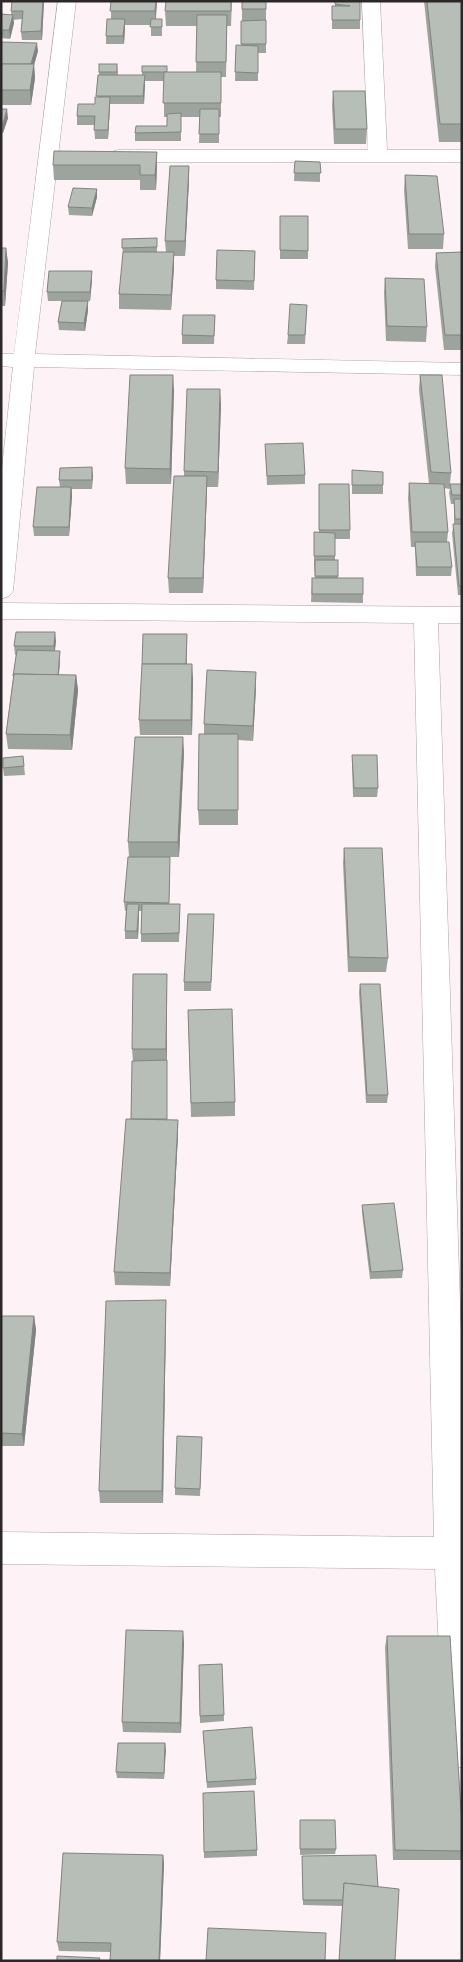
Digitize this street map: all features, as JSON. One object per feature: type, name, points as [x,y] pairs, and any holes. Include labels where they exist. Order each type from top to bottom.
[{"type":"street","points":[[1,591],[24,360],[58,157],[67,1]]},
{"type":"street","points":[[371,1],[378,156]]},
{"type":"street","points":[[98,156],[462,156]]},
{"type":"street","points":[[1,360],[462,369]]},
{"type":"street","points":[[1,611],[462,616]]},
{"type":"street","points":[[426,615],[451,1087],[457,1553],[462,1750]]},
{"type":"street","points":[[1,1548],[457,1553]]},
{"type":"building","points":[[12,1],[43,1],[41,31],[21,32],[23,11],[11,11]]},
{"type":"building","points":[[111,1],[156,1],[155,11],[110,11]]},
{"type":"building","points":[[166,1],[231,1],[231,11],[165,11]]},
{"type":"building","points":[[242,1],[266,1],[266,9],[242,9]]},
{"type":"building","points":[[335,1],[360,1],[360,20],[332,20],[332,6],[350,6],[335,4]]},
{"type":"building","points":[[427,1],[462,1],[462,124],[440,124]]},
{"type":"building","points":[[1,14],[13,15],[9,30],[1,30]]},
{"type":"building","points":[[197,15],[227,15],[226,62],[196,62]]},
{"type":"building","points":[[107,19],[125,19],[123,36],[106,36]]},
{"type":"building","points":[[151,19],[162,19],[162,27],[150,27]]},
{"type":"building","points":[[266,20],[266,44],[241,44],[241,21]]},
{"type":"building","points":[[2,42],[37,43],[31,64],[1,64]]},
{"type":"building","points":[[236,45],[258,46],[258,73],[235,72]]},
{"type":"building","points":[[1,64],[34,64],[30,90],[1,90]]},
{"type":"building","points":[[99,64],[117,64],[117,72],[99,72]]},
{"type":"building","points":[[142,66],[167,66],[167,72],[142,72]]},
{"type":"building","points":[[164,72],[221,72],[221,103],[163,103]]},
{"type":"building","points":[[98,75],[145,75],[143,96],[96,96]]},
{"type":"building","points":[[333,91],[365,91],[367,129],[335,129]]},
{"type":"building","points":[[95,97],[110,97],[108,130],[94,130],[95,116],[77,116],[78,104],[95,104]]},
{"type":"building","points":[[1,109],[7,109],[3,124],[1,124]]},
{"type":"building","points":[[200,109],[219,109],[219,134],[199,134]]},
{"type":"building","points":[[181,113],[181,132],[135,133],[136,126],[167,126],[167,114]]},
{"type":"building","points":[[54,151],[157,152],[155,175],[140,175],[140,165],[53,165]]},
{"type":"building","points":[[295,161],[320,162],[321,173],[294,173]]},
{"type":"building","points":[[170,166],[189,166],[185,241],[165,241]]},
{"type":"building","points":[[405,175],[437,176],[444,234],[409,234]]},
{"type":"building","points":[[73,188],[97,189],[92,208],[68,207]]},
{"type":"building","points":[[280,216],[308,216],[308,251],[280,250]]},
{"type":"building","points":[[157,238],[157,247],[122,248],[122,239]]},
{"type":"building","points":[[1,248],[6,248],[4,291],[1,291]]},
{"type":"building","points":[[217,250],[255,251],[254,281],[216,280]]},
{"type":"building","points":[[123,252],[174,252],[171,295],[119,294]]},
{"type":"building","points":[[462,252],[462,335],[445,335],[436,253]]},
{"type":"building","points":[[49,271],[92,271],[90,292],[47,292]]},
{"type":"building","points":[[385,278],[424,279],[427,327],[387,326]]},
{"type":"building","points":[[62,301],[88,301],[84,323],[58,322]]},
{"type":"building","points":[[290,304],[307,305],[305,335],[288,335]]},
{"type":"building","points":[[183,315],[215,315],[214,336],[182,335]]},
{"type":"building","points":[[130,375],[173,375],[170,469],[125,468]]},
{"type":"building","points":[[420,375],[442,375],[451,473],[431,472]]},
{"type":"building","points":[[187,389],[220,389],[218,472],[184,471]]},
{"type":"building","points":[[303,443],[305,475],[267,476],[265,444]]},
{"type":"building","points":[[92,467],[92,480],[59,480],[60,468]]},
{"type":"building","points":[[352,470],[383,472],[383,485],[352,485]]},
{"type":"building","points":[[174,476],[207,476],[203,578],[168,578]]},
{"type":"building","points":[[409,483],[444,484],[448,532],[412,532]]},
{"type":"building","points":[[319,484],[349,484],[350,530],[319,530]]},
{"type":"building","points":[[450,484],[462,484],[462,495],[452,495]]},
{"type":"building","points":[[37,487],[71,487],[69,527],[33,527]]},
{"type":"building","points":[[454,499],[462,499],[462,519],[455,519]]},
{"type":"building","points":[[453,524],[462,524],[462,586],[459,586]]},
{"type":"building","points":[[314,532],[335,533],[335,556],[314,556]]},
{"type":"building","points":[[415,542],[449,542],[452,567],[417,567]]},
{"type":"building","points":[[315,560],[338,560],[338,576],[315,576]]},
{"type":"building","points":[[312,578],[363,578],[363,594],[312,594]]},
{"type":"building","points":[[16,632],[55,632],[54,646],[14,646]]},
{"type":"building","points":[[143,634],[187,634],[186,664],[142,664]]},
{"type":"building","points":[[17,650],[60,651],[58,675],[14,674],[13,676]]},
{"type":"building","points":[[142,664],[192,664],[191,720],[139,720]]},
{"type":"building","points":[[207,670],[256,672],[253,726],[204,724]]},
{"type":"building","points":[[14,674],[76,675],[70,735],[6,734]]},
{"type":"building","points":[[199,734],[238,734],[238,810],[198,810]]},
{"type":"building","points":[[135,737],[183,737],[178,842],[128,842]]},
{"type":"building","points":[[352,755],[377,755],[378,788],[354,788]]},
{"type":"building","points":[[23,756],[24,766],[3,768],[3,758]]},
{"type":"building","points":[[344,848],[382,848],[388,958],[349,957]]},
{"type":"building","points":[[128,857],[170,857],[169,903],[124,902]]},
{"type":"building","points":[[127,904],[139,904],[137,931],[125,931]]},
{"type":"building","points":[[142,904],[180,904],[179,933],[141,934]]},
{"type":"building","points":[[188,914],[214,914],[211,982],[184,982]]},
{"type":"building","points":[[133,974],[167,974],[166,1049],[132,1049]]},
{"type":"building","points":[[360,984],[380,984],[388,1095],[367,1095]]},
{"type":"building","points":[[232,1009],[235,1102],[191,1103],[188,1010]]},
{"type":"building","points":[[167,1060],[167,1119],[131,1119],[132,1061]]},
{"type":"building","points":[[126,1119],[178,1120],[170,1273],[114,1272]]},
{"type":"building","points":[[394,1203],[403,1270],[371,1272],[362,1205]]},
{"type":"building","points":[[166,1300],[162,1491],[99,1491],[106,1301]]},
{"type":"building","points":[[1,1316],[34,1316],[22,1434],[1,1433]]},
{"type":"building","points":[[177,1436],[202,1437],[200,1489],[175,1488]]},
{"type":"building","points":[[126,1630],[183,1631],[180,1723],[122,1722]]},
{"type":"building","points":[[387,1636],[450,1636],[462,1851],[395,1850]]},
{"type":"building","points":[[222,1664],[224,1715],[200,1716],[199,1665]]},
{"type":"building","points":[[252,1727],[256,1779],[207,1782],[203,1731]]},
{"type":"building","points":[[118,1743],[165,1743],[164,1773],[116,1772]]},
{"type":"building","points":[[254,1791],[257,1850],[204,1852],[203,1793]]},
{"type":"building","points":[[300,1820],[335,1820],[336,1849],[300,1849]]},
{"type":"building","points":[[63,1853],[163,1855],[159,1961],[110,1961],[111,1943],[57,1942]]},
{"type":"building","points":[[376,1855],[378,1887],[344,1883],[343,1900],[303,1900],[302,1856]]},
{"type":"building","points":[[344,1883],[399,1889],[395,1961],[339,1961]]},
{"type":"building","points":[[208,1928],[326,1933],[325,1961],[206,1961]]},
{"type":"building","points":[[57,1956],[100,1958],[99,1961],[57,1961]]}]
